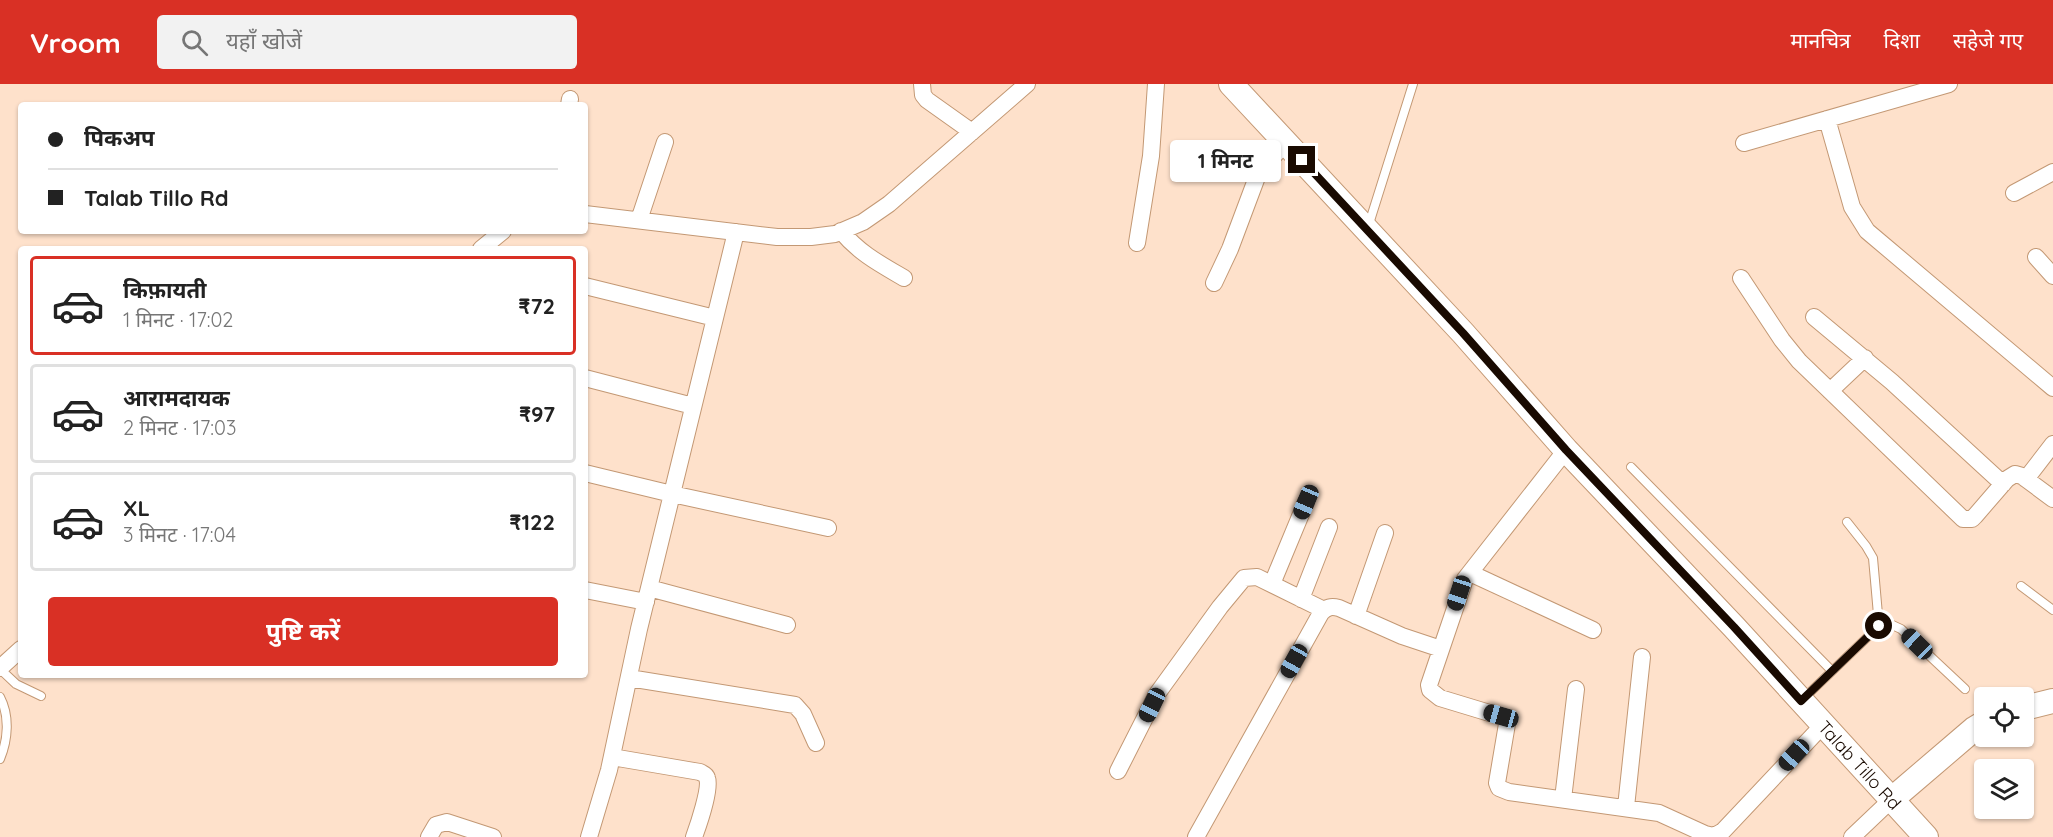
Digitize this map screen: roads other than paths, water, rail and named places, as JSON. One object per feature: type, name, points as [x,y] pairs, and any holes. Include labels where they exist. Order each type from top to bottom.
[{"type":"main road","name":"Talab Tillo Rd","points":[[1231,84],[1463,333],[1566,450],[1734,627],[1926,837]]},
{"type":"main road","points":[[2034,706],[2053,702]]},
{"type":"main road","points":[[1891,800],[1974,729]]},
{"type":"street","points":[[922,84],[923,95],[927,100],[972,132]]},
{"type":"street","points":[[846,238],[863,222],[889,204],[1027,84]]},
{"type":"street","points":[[1137,243],[1151,156],[1156,84]]},
{"type":"street","points":[[1744,142],[1948,84]]},
{"type":"street","points":[[1827,119],[1852,207],[1867,231],[2053,388]]},
{"type":"street","points":[[639,220],[665,142]]},
{"type":"street","points":[[1214,283],[1230,249],[1257,177],[1264,166],[1286,143]]},
{"type":"street","points":[[2014,193],[2053,172]]},
{"type":"street","points":[[588,214],[777,237],[846,238],[869,258],[904,278]]},
{"type":"street","points":[[589,837],[612,758],[647,595],[736,232]]},
{"type":"street","points":[[484,246],[498,234]]},
{"type":"street","points":[[2036,257],[2053,276]]},
{"type":"street","points":[[1741,278],[1789,349],[1963,519],[1972,519],[1976,516],[2003,484],[2015,474],[2053,498]]},
{"type":"street","points":[[588,287],[715,318]]},
{"type":"street","points":[[1814,317],[1865,358],[2003,484]]},
{"type":"street","points":[[1830,391],[1865,358]]},
{"type":"street","points":[[588,379],[693,406]]},
{"type":"street","points":[[2026,479],[2053,444]]},
{"type":"street","points":[[1566,450],[1470,573],[1459,593],[1429,685],[1432,693],[1440,698],[1501,716],[1507,721],[1497,783],[1499,788],[1509,792],[1659,813],[1710,836],[1719,834],[1823,725]]},
{"type":"street","points":[[588,474],[828,528]]},
{"type":"street","points":[[1272,584],[1306,502]]},
{"type":"street","points":[[1301,599],[1329,528]]},
{"type":"street","points":[[1356,616],[1385,533]]},
{"type":"street","points":[[1470,573],[1593,630]]},
{"type":"street","points":[[1118,771],[1157,694],[1227,599],[1240,583],[1249,577],[1257,577],[1323,610],[1334,607],[1402,636],[1441,649]]},
{"type":"street","points":[[588,590],[647,595],[787,625]]},
{"type":"street","points":[[1196,837],[1323,610]]},
{"type":"street","points":[[4,673],[18,653]]},
{"type":"street","points":[[1626,807],[1642,657]]},
{"type":"street","points":[[629,678],[795,705],[803,714],[816,743]]},
{"type":"street","points":[[1563,799],[1576,689]]},
{"type":"street","points":[[612,758],[700,772],[705,775],[708,781],[704,807],[694,837]]},
{"type":"street","points":[[1852,837],[1891,800]]},
{"type":"street","points":[[429,837],[436,825],[447,822],[493,837]]},
{"type":"lane","points":[[1367,230],[1413,84]]},
{"type":"lane","points":[[1631,467],[1832,671]]},
{"type":"lane","points":[[1847,522],[1873,558],[1879,626]]},
{"type":"lane","points":[[2020,586],[2053,610]]},
{"type":"lane","points":[[1801,701],[1879,626],[1888,623],[1901,629],[1965,689]]},
{"type":"lane","points":[[4,673],[41,696]]},
{"type":"lane","points":[[0,697],[4,704],[7,722],[6,744],[0,759]]}]
